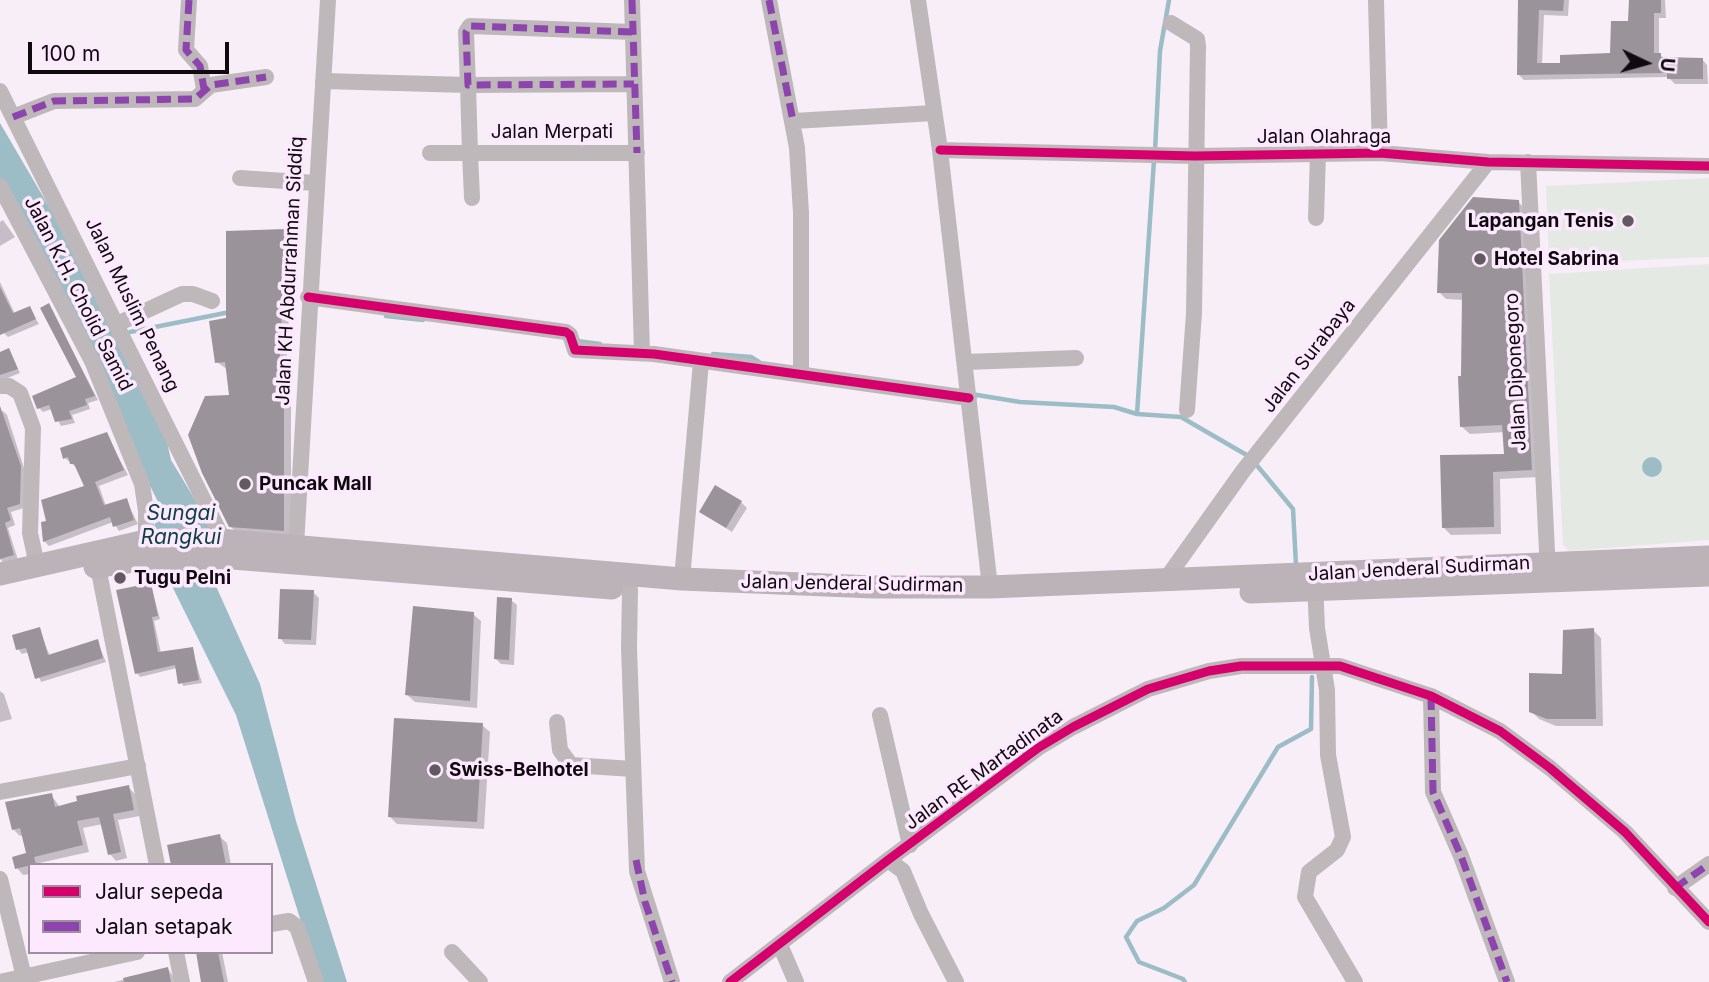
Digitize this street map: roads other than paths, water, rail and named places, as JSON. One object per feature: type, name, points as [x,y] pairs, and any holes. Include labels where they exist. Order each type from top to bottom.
[{"type":"highway","name":"Jalan Jenderal Sudirman","points":[[213,545],[630,589],[894,602],[1548,571],[1709,556]]},
{"type":"highway","name":"Jalan Jenderal Sudirman","points":[[0,574],[37,565],[150,547],[296,545],[682,579],[874,587],[990,587],[1166,579],[1315,582]]},
{"type":"highway","name":"Jalan Jenderal Sudirman","points":[[0,588],[98,567],[150,547]]},
{"type":"highway","name":"Jalan Jenderal Sudirman","points":[[1548,571],[1709,575]]},
{"type":"street","points":[[189,0],[186,50],[200,66],[204,89]]},
{"type":"street","name":"Jalan KH Abdurrahman Siddiq","points":[[296,545],[308,297],[328,0]]},
{"type":"street","points":[[632,0],[642,348]]},
{"type":"street","points":[[769,0],[793,121],[801,213],[801,369]]},
{"type":"street","points":[[918,0],[940,150],[990,587]]},
{"type":"street","points":[[1376,0],[1380,153]]},
{"type":"street","points":[[1171,23],[1197,41],[1194,325],[1187,410]]},
{"type":"street","name":"Jalan Merpati","points":[[632,32],[470,26],[466,32],[470,153],[637,153]]},
{"type":"street","points":[[13,117],[54,101],[195,99],[204,89],[266,77]]},
{"type":"street","points":[[323,80],[468,85],[635,83]]},
{"type":"street","name":"Jalan Muslim Penang","points":[[0,90],[117,324],[213,545]]},
{"type":"street","points":[[793,121],[934,113]]},
{"type":"street","name":"Jalan Olahraga","points":[[940,150],[1195,156],[1380,153],[1488,162],[1709,166]]},
{"type":"street","points":[[430,153],[470,153],[472,198]]},
{"type":"street","points":[[1316,218],[1318,154]]},
{"type":"street","name":"Jalan Surabaya","points":[[1166,579],[1243,471],[1488,162]]},
{"type":"street","name":"Jalan Diponegoro","points":[[1528,162],[1548,571]]},
{"type":"street","points":[[240,178],[315,183]]},
{"type":"street","name":"Jalan K.H. Cholid Samid","points":[[0,186],[92,361],[142,484],[150,547]]},
{"type":"street","points":[[117,324],[182,294],[192,294],[212,301]]},
{"type":"street","points":[[308,297],[571,341],[579,351],[642,348],[701,362],[801,369],[968,394]]},
{"type":"street","points":[[965,362],[1076,358]]},
{"type":"street","points":[[682,579],[701,362]]},
{"type":"street","points":[[0,386],[15,388],[20,393],[33,428],[30,533],[37,565]]},
{"type":"street","points":[[98,567],[158,863]]},
{"type":"street","points":[[1315,582],[1317,628],[1325,664],[1329,741],[1343,837],[1337,850],[1309,872],[1305,897],[1355,982]]},
{"type":"street","points":[[630,589],[638,879],[672,982]]},
{"type":"street","name":"Jalan RE Martadinata","points":[[730,982],[1038,748],[1119,701],[1209,671],[1241,666],[1325,664],[1431,696],[1500,731],[1550,768],[1625,832],[1709,922]]},
{"type":"street","points":[[1431,696],[1433,792],[1461,856],[1507,982]]},
{"type":"street","points":[[880,715],[909,845]]},
{"type":"street","points":[[557,722],[560,750],[571,765],[633,769]]},
{"type":"street","points":[[0,792],[138,766]]},
{"type":"street","points":[[888,860],[903,871],[921,914],[956,982]]},
{"type":"street","points":[[1675,888],[1709,864]]},
{"type":"street","points":[[0,879],[24,977]]},
{"type":"street","points":[[273,924],[289,921],[297,927],[316,982]]},
{"type":"street","points":[[780,945],[796,982]]},
{"type":"street","points":[[452,952],[480,982]]},
{"type":"street","points":[[0,982],[128,954]]},
{"type":"street","points":[[176,954],[182,982]]},
{"type":"water","name":"Sungai Rangkui","points":[[0,123],[72,246],[165,433],[171,460],[212,528],[197,566],[207,572],[215,584],[260,684],[296,821],[347,982],[320,982],[236,715],[164,570],[153,530],[159,510],[157,500],[0,179]]},
{"type":"water","points":[[1652,457],[1659,460],[1662,467],[1659,474],[1652,477],[1645,474],[1642,467],[1645,460]]},
{"type":"waterway","points":[[1155,151],[1160,51],[1169,0]]},
{"type":"waterway","points":[[1137,414],[1154,160]]},
{"type":"waterway","points":[[130,332],[230,312]]},
{"type":"waterway","points":[[386,316],[423,320]]},
{"type":"waterway","points":[[577,341],[600,344]]},
{"type":"waterway","points":[[713,354],[751,357],[759,362]]},
{"type":"waterway","points":[[971,394],[1020,402],[1114,407],[1137,414],[1181,417],[1250,457],[1293,509],[1296,565]]},
{"type":"waterway","points":[[1185,982],[1139,962],[1126,937],[1137,921],[1164,908],[1194,885],[1278,747],[1311,729],[1312,677]]},
{"type":"place","name":"Lapangan Tenis","points":[[1628,221]]},
{"type":"place","name":"Hotel Sabrina","points":[[1480,259]]},
{"type":"place","name":"Puncak Mall","points":[[245,484]]},
{"type":"place","name":"Tugu Pelni","points":[[120,578]]},
{"type":"place","name":"Swiss-Belhotel","points":[[435,770]]}]
